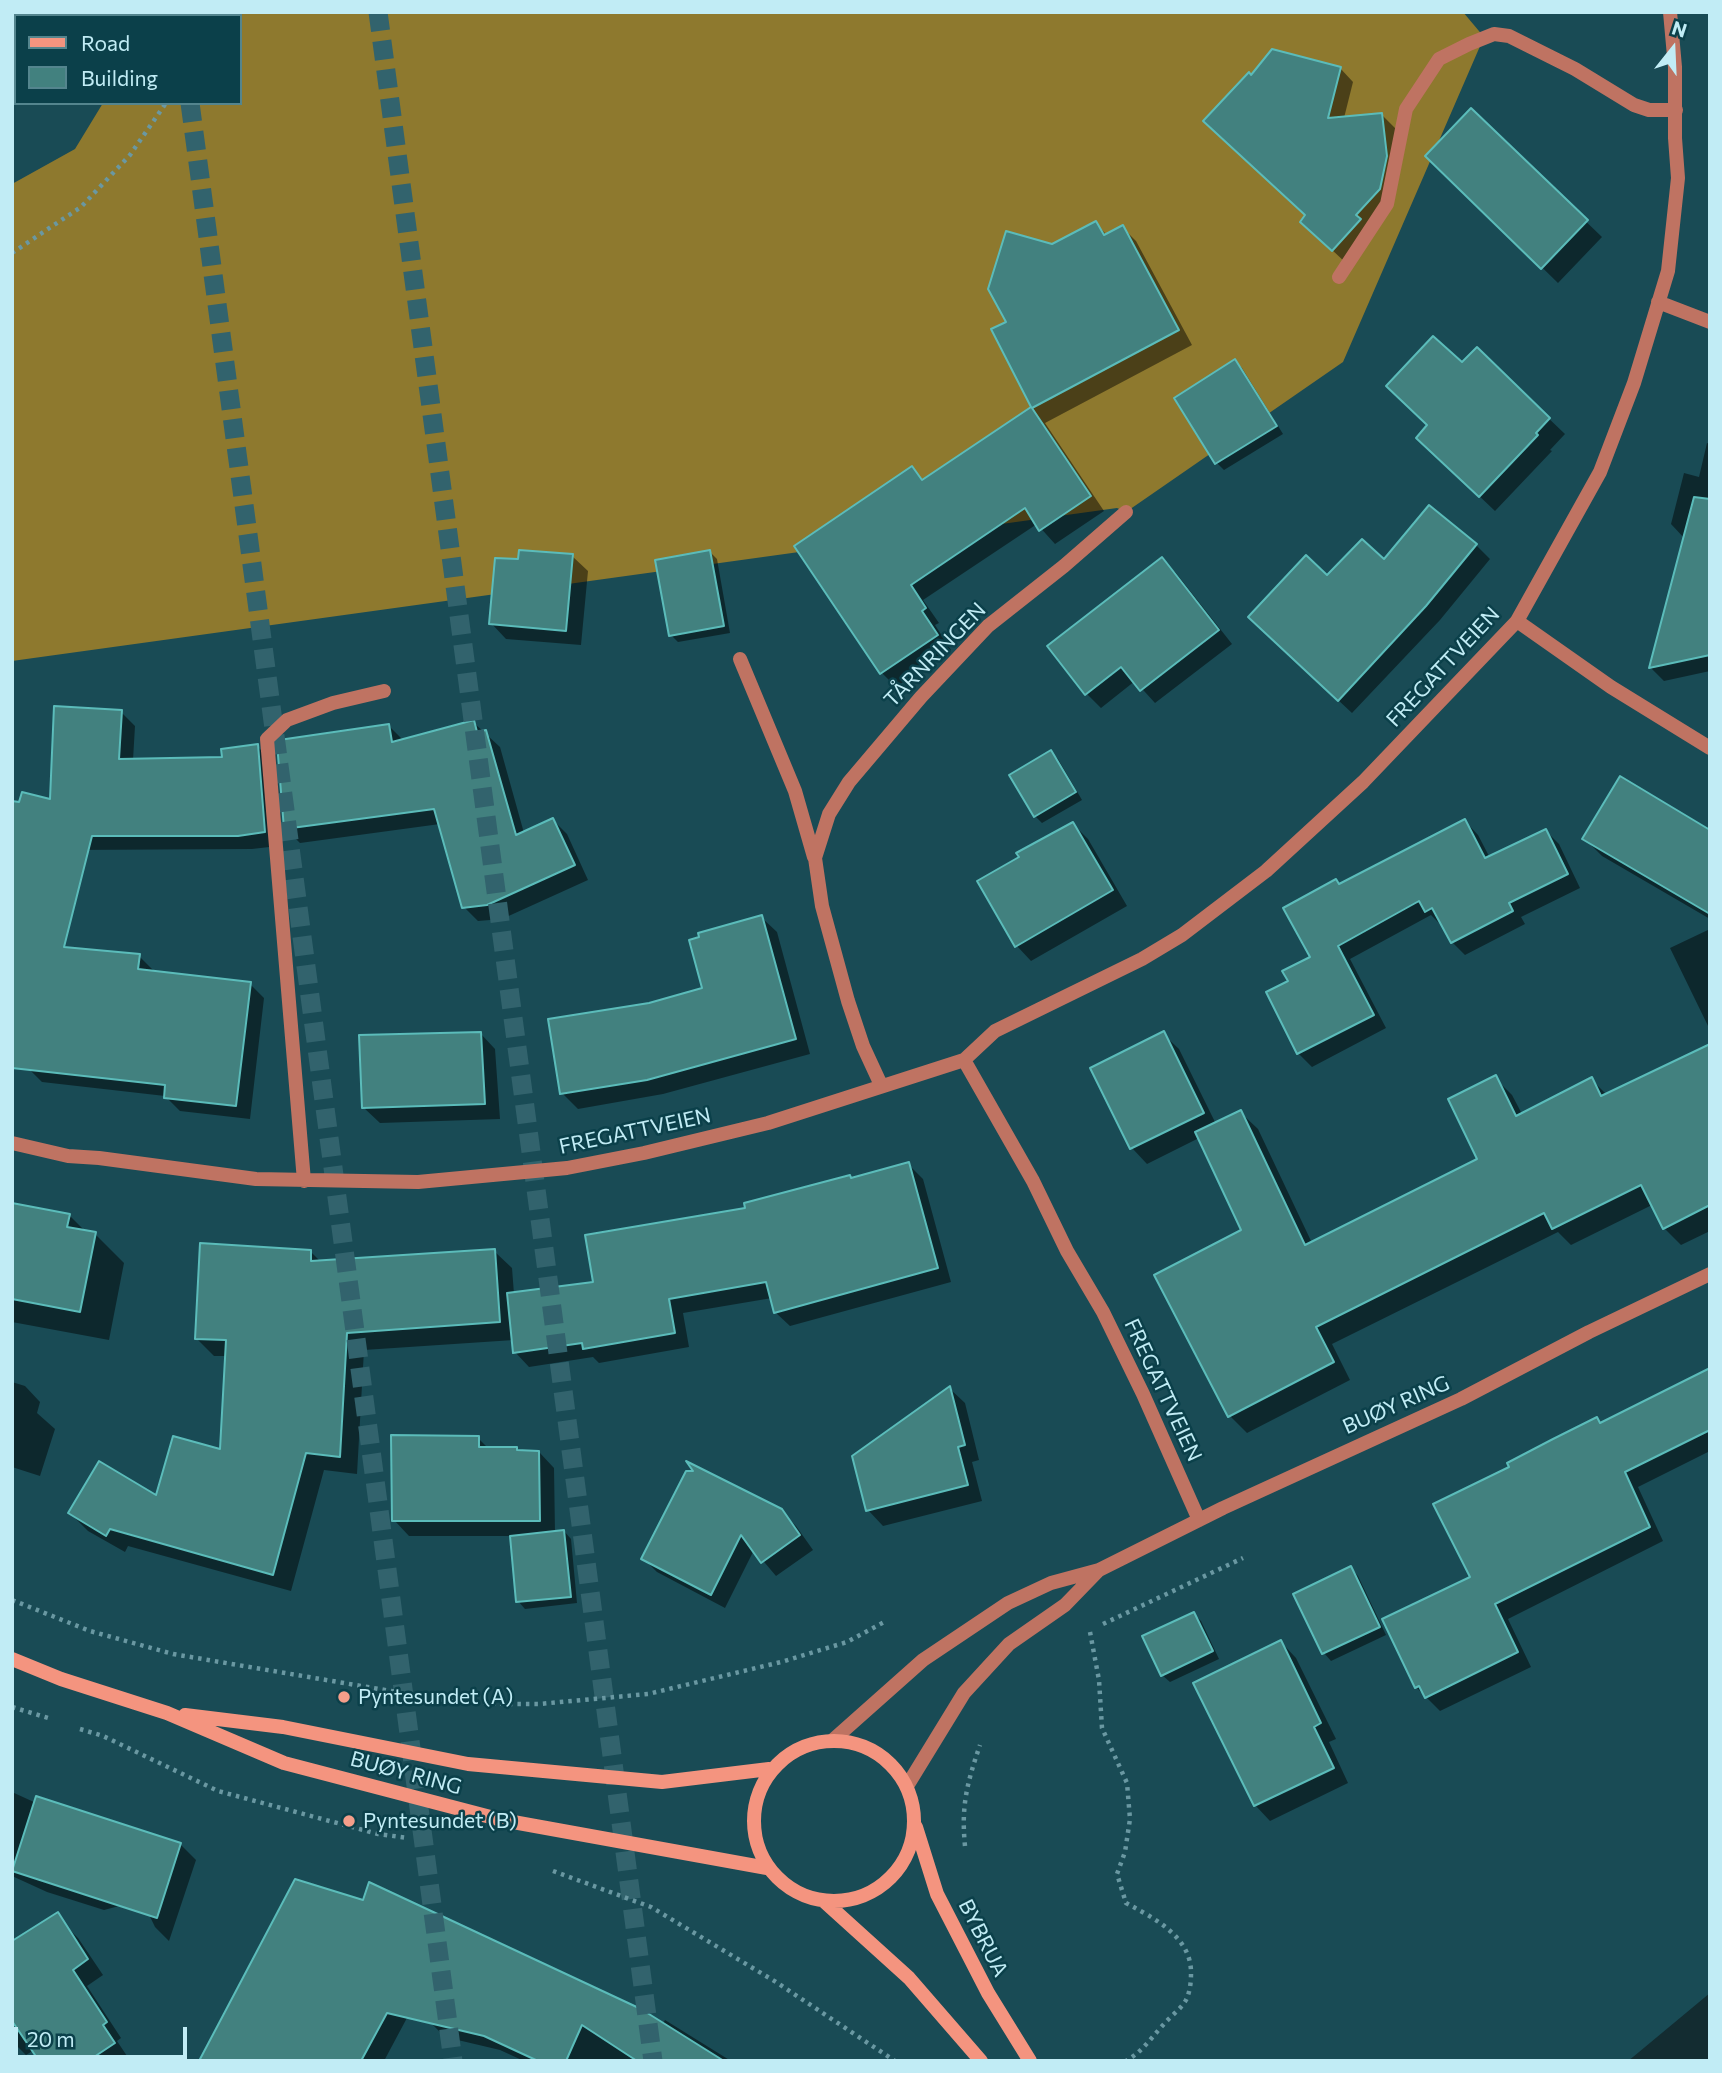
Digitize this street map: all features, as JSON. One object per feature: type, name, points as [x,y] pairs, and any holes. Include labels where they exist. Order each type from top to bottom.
[{"type":"main road","name":"BUØY RING","points":[[12,1659],[61,1679],[167,1713],[284,1763],[502,1820],[767,1868]]},
{"type":"main road","name":"BUØY RING","points":[[167,1713],[283,1727],[468,1764],[662,1782],[769,1769]]},
{"type":"main road","points":[[825,1902],[862,1898],[883,1886],[899,1869],[910,1849],[915,1826],[914,1805],[907,1786],[894,1766],[876,1752],[833,1740],[811,1744],[792,1752],[769,1769],[754,1809],[754,1835],[767,1868],[795,1892],[825,1902],[909,1978],[981,2061]]},
{"type":"main road","name":"BYBRUA","points":[[915,1826],[937,1894],[988,1993],[1030,2061]]},
{"type":"street","name":"FREGATTVEIEN","points":[[12,1143],[68,1156],[256,1179],[418,1182],[567,1168],[644,1153],[768,1123],[964,1060],[995,1031],[1142,958],[1182,935],[1266,871],[1363,782],[1517,621],[1600,472],[1634,383],[1668,271],[1678,178],[1675,67],[1670,12]]},
{"type":"street","points":[[1339,277],[1387,204],[1406,109],[1439,60],[1469,44],[1494,34],[1509,36],[1575,69],[1634,106],[1649,110],[1676,110]]},
{"type":"street","points":[[1658,302],[1710,322]]},
{"type":"street","name":"TÅRNRINGEN","points":[[815,858],[829,814],[849,782],[920,697],[988,626],[1064,566],[1126,512]]},
{"type":"street","points":[[1517,621],[1611,687],[1710,748]]},
{"type":"street","name":"TÅRNRINGEN","points":[[740,659],[795,791],[815,858],[822,906],[833,952],[863,1046],[881,1085]]},
{"type":"street","points":[[304,1181],[267,739],[287,720],[333,703],[384,691]]},
{"type":"street","name":"FREGATTVEIEN","points":[[964,1060],[1103,1312],[1199,1520]]},
{"type":"street","name":"BUØY RING","points":[[833,1740],[923,1660],[1007,1603],[1051,1583],[1098,1570],[1199,1520],[1461,1399],[1589,1332],[1710,1274]]},
{"type":"street","name":"BUØY RING","points":[[907,1786],[964,1693],[1009,1644],[1065,1605],[1098,1570]]},
{"type":"path","points":[[12,253],[81,206],[130,155],[165,105]]},
{"type":"path","points":[[1101,1625],[1242,1559]]},
{"type":"path","points":[[12,1600],[90,1631],[173,1654],[450,1701],[505,1704],[539,1704],[648,1693],[781,1662],[834,1646],[886,1621]]},
{"type":"path","points":[[1079,1637],[1090,1630],[1102,1728],[1127,1783],[1130,1819],[1125,1852],[1117,1874],[1120,1886],[1126,1903],[1153,1917],[1171,1931],[1185,1947],[1191,1967],[1191,1985],[1186,2000],[1139,2053],[1126,2061]]},
{"type":"path","points":[[12,1707],[52,1720]]},
{"type":"path","points":[[78,1728],[103,1736],[218,1791],[378,1834],[419,1839]]},
{"type":"path","points":[[965,1852],[962,1817],[968,1782],[982,1740]]},
{"type":"path","points":[[542,1867],[651,1907],[776,1982],[895,2061]]},
{"type":"shaded area","points":[[1463,12],[1484,37],[1343,362],[1126,512],[1117,508],[12,661],[12,184],[75,149],[102,105],[242,105],[242,14],[133,14]]},
{"type":"water","points":[[1710,1993],[1710,2061],[1628,2061],[1633,2057]]},
{"type":"building","points":[[1272,49],[1341,67],[1328,118],[1382,113],[1387,156],[1380,189],[1356,215],[1361,219],[1332,251],[1300,222],[1305,215],[1203,121],[1249,72],[1251,75]]},
{"type":"building","points":[[1471,108],[1588,220],[1541,269],[1425,156]]},
{"type":"building","points":[[1096,221],[1104,235],[1123,225],[1179,330],[1032,408],[1091,496],[1039,531],[1025,508],[911,585],[926,608],[922,611],[938,635],[880,674],[794,546],[912,466],[922,480],[1031,407],[991,329],[1006,322],[988,289],[1006,231],[1052,244]]},
{"type":"building","points":[[1433,336],[1462,362],[1477,347],[1550,418],[1536,433],[1538,435],[1479,497],[1416,438],[1427,425],[1386,386]]},
{"type":"building","points":[[1235,359],[1277,426],[1215,464],[1174,398]]},
{"type":"building","points":[[1694,497],[1710,499],[1710,655],[1649,668]]},
{"type":"building","points":[[1429,505],[1477,544],[1426,606],[1338,701],[1248,617],[1306,555],[1327,575],[1362,539],[1384,559]]},
{"type":"building","points":[[519,550],[573,554],[566,631],[489,624],[495,558],[518,559]]},
{"type":"building","points":[[710,550],[724,626],[669,636],[655,560]]},
{"type":"building","points":[[1162,557],[1219,630],[1140,691],[1121,667],[1085,695],[1047,646]]},
{"type":"building","points":[[54,706],[122,710],[119,759],[222,757],[221,749],[258,744],[265,832],[238,836],[92,836],[64,947],[140,954],[138,969],[251,982],[236,1106],[164,1098],[165,1085],[12,1068],[12,801],[19,802],[22,792],[50,799]]},
{"type":"building","points":[[474,720],[477,732],[486,730],[516,835],[553,818],[575,865],[487,905],[462,908],[434,809],[284,829],[277,743],[279,740],[389,724],[392,742]]},
{"type":"building","points":[[1051,750],[1076,792],[1034,817],[1009,775]]},
{"type":"building","points":[[1620,776],[1710,830],[1710,914],[1582,839]]},
{"type":"building","points":[[1465,819],[1485,858],[1546,829],[1568,874],[1509,903],[1513,911],[1451,943],[1432,908],[1425,912],[1419,901],[1338,946],[1374,1015],[1297,1054],[1266,992],[1288,981],[1282,971],[1310,957],[1283,908],[1336,879],[1339,884]]},
{"type":"building","points":[[1073,822],[1113,890],[1015,947],[977,881],[1019,857],[1016,853]]},
{"type":"building","points":[[762,915],[796,1039],[647,1080],[560,1094],[548,1019],[649,1003],[702,988],[689,940],[699,937],[698,933]]},
{"type":"building","points":[[1164,1031],[1204,1113],[1130,1149],[1090,1068]]},
{"type":"building","points":[[481,1032],[485,1104],[362,1108],[359,1035]]},
{"type":"building","points":[[1710,1044],[1710,1205],[1663,1229],[1641,1185],[1552,1229],[1544,1213],[1316,1327],[1334,1362],[1228,1417],[1154,1275],[1241,1230],[1195,1132],[1241,1110],[1305,1245],[1477,1159],[1448,1099],[1496,1075],[1516,1116],[1592,1077],[1601,1096]]},
{"type":"building","points":[[909,1162],[938,1268],[774,1313],[766,1282],[669,1299],[675,1333],[583,1349],[582,1343],[513,1353],[507,1293],[593,1282],[585,1235],[745,1208],[744,1203]]},
{"type":"building","points":[[12,1203],[70,1214],[67,1227],[96,1232],[80,1312],[12,1299]]},
{"type":"building","points":[[200,1243],[311,1250],[311,1261],[495,1249],[500,1322],[347,1333],[340,1457],[306,1453],[273,1575],[110,1529],[106,1536],[68,1513],[99,1461],[156,1495],[173,1436],[220,1449],[226,1340],[195,1339]]},
{"type":"building","points":[[1710,1368],[1710,1430],[1625,1472],[1650,1527],[1495,1604],[1518,1652],[1425,1698],[1419,1686],[1415,1688],[1382,1619],[1470,1577],[1433,1504],[1509,1467],[1507,1463],[1597,1417],[1600,1423]]},
{"type":"building","points":[[950,1386],[965,1445],[958,1447],[968,1485],[866,1511],[852,1456]]},
{"type":"building","points":[[391,1435],[479,1436],[479,1447],[517,1447],[517,1450],[539,1451],[540,1521],[392,1521]]},
{"type":"building","points":[[686,1461],[782,1509],[800,1535],[761,1563],[741,1535],[711,1595],[641,1559],[686,1471],[693,1471]]},
{"type":"building","points":[[564,1530],[571,1597],[516,1602],[510,1536]]},
{"type":"building","points":[[1351,1566],[1380,1627],[1322,1654],[1293,1594]]},
{"type":"building","points":[[1194,1612],[1213,1651],[1161,1676],[1142,1636]]},
{"type":"building","points":[[1281,1640],[1321,1723],[1314,1727],[1334,1768],[1254,1806],[1193,1683]]},
{"type":"building","points":[[36,1796],[181,1843],[157,1918],[12,1871]]},
{"type":"building","points":[[295,1879],[363,1900],[369,1882],[641,2009],[724,2061],[637,2061],[582,2025],[566,2061],[538,2061],[484,2036],[387,2013],[361,2061],[199,2061]]},
{"type":"building","points":[[58,1912],[88,1959],[73,1970],[107,2022],[103,2025],[115,2043],[88,2061],[39,2061],[12,2021],[12,1941]]},
{"type":"tunnel","points":[[378,12],[653,2061]]},
{"type":"tunnel","points":[[190,105],[453,2061]]},
{"type":"place","name":"Pyntesundet (A)","points":[[344,1697]]},
{"type":"place","name":"Pyntesundet (B)","points":[[349,1821]]}]
